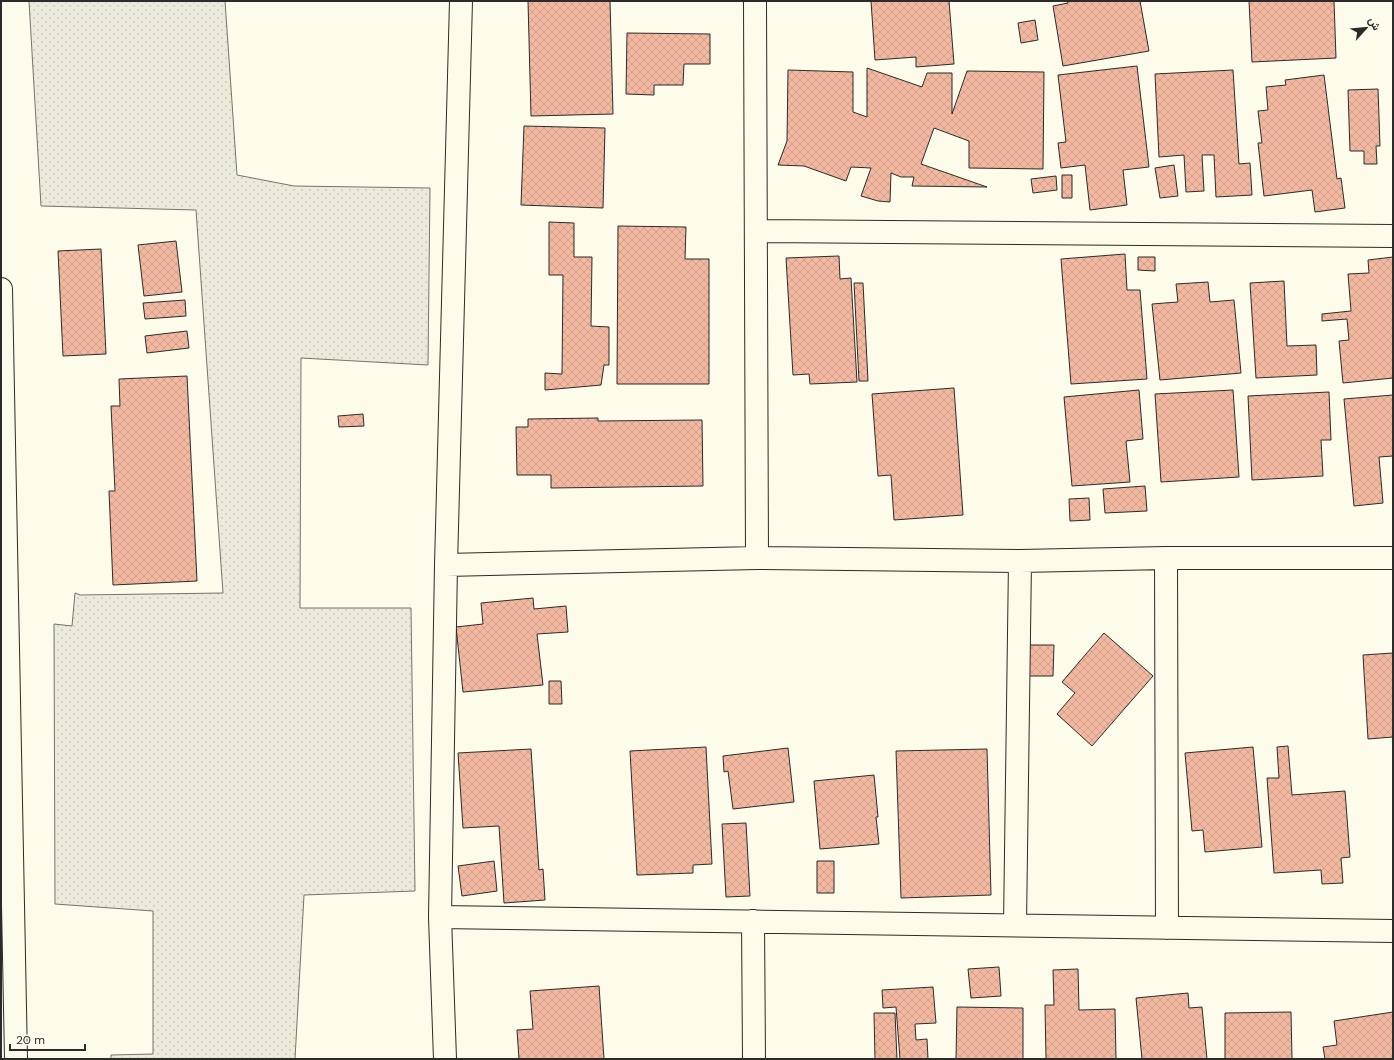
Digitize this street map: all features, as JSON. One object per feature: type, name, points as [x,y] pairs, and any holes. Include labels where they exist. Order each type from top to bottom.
[{"type":"street","points":[[445,1059],[440,917],[446,564],[462,1]]},
{"type":"street","points":[[755,1],[757,558]]},
{"type":"street","points":[[757,231],[1393,236]]},
{"type":"street","points":[[1,288],[8,945],[16,1059]]},
{"type":"street","points":[[446,564],[757,558],[1020,561],[1166,558],[1393,558]]},
{"type":"street","points":[[1166,558],[1167,928]]},
{"type":"street","points":[[1015,925],[1020,561]]},
{"type":"street","points":[[440,917],[1393,931]]},
{"type":"street","points":[[753,921],[754,1059]]},
{"type":"shaded area","points":[[29,1],[225,1],[237,175],[294,186],[430,188],[428,365],[301,358],[300,608],[411,608],[415,891],[304,895],[295,1059],[111,1059],[111,1055],[153,1054],[153,911],[55,904],[54,624],[72,626],[75,593],[80,595],[223,593],[196,210],[41,206]]},
{"type":"building","points":[[528,1],[610,1],[613,114],[531,116]]},
{"type":"building","points":[[871,1],[949,1],[954,64],[916,67],[916,57],[875,60]]},
{"type":"building","points":[[1067,1],[1140,1],[1149,51],[1063,66],[1053,6],[1068,3]]},
{"type":"building","points":[[1249,1],[1334,1],[1336,58],[1252,62]]},
{"type":"building","points":[[1035,20],[1038,40],[1021,43],[1018,23]]},
{"type":"building","points":[[627,33],[710,34],[710,64],[684,64],[683,85],[654,85],[654,95],[626,94]]},
{"type":"building","points":[[1137,66],[1149,167],[1123,170],[1127,205],[1090,210],[1085,165],[1061,168],[1058,143],[1066,142],[1058,75]]},
{"type":"building","points":[[867,68],[922,87],[927,73],[952,73],[952,114],[967,71],[1044,72],[1043,169],[969,168],[969,141],[934,128],[921,164],[987,187],[912,186],[914,177],[901,177],[891,173],[890,202],[878,201],[861,196],[871,168],[851,167],[846,181],[804,166],[778,165],[787,141],[788,70],[853,72],[853,112],[867,117]]},
{"type":"building","points":[[1233,70],[1239,164],[1250,163],[1252,195],[1216,197],[1214,155],[1202,155],[1204,191],[1186,192],[1184,155],[1159,157],[1155,74]]},
{"type":"building","points":[[1324,75],[1337,179],[1341,178],[1345,208],[1315,212],[1312,190],[1264,196],[1258,143],[1262,143],[1258,111],[1268,110],[1266,87],[1286,85],[1285,80]]},
{"type":"building","points":[[1378,89],[1380,146],[1376,146],[1377,164],[1364,164],[1364,151],[1350,151],[1348,90]]},
{"type":"building","points":[[524,126],[605,128],[603,208],[521,205]]},
{"type":"building","points":[[1174,165],[1178,196],[1160,198],[1155,168]]},
{"type":"building","points":[[1062,175],[1072,175],[1072,198],[1062,198]]},
{"type":"building","points":[[1056,176],[1057,190],[1033,193],[1031,179]]},
{"type":"building","points":[[549,222],[574,223],[574,257],[592,257],[591,326],[609,327],[609,365],[604,365],[601,385],[545,390],[545,373],[562,374],[563,275],[549,275]]},
{"type":"building","points":[[618,226],[686,227],[685,259],[709,259],[709,384],[617,384]]},
{"type":"building","points":[[176,241],[182,292],[144,296],[138,245]]},
{"type":"building","points":[[101,249],[106,354],[63,356],[58,251]]},
{"type":"building","points":[[1125,254],[1127,290],[1140,290],[1147,379],[1071,384],[1061,259]]},
{"type":"building","points":[[839,256],[840,279],[851,278],[857,382],[810,384],[809,374],[793,375],[786,258]]},
{"type":"building","points":[[1138,257],[1155,257],[1155,271],[1138,270]]},
{"type":"building","points":[[1393,257],[1393,378],[1343,383],[1339,341],[1349,340],[1347,319],[1322,321],[1322,314],[1351,311],[1348,274],[1369,273],[1368,260]]},
{"type":"building","points":[[1284,281],[1287,346],[1316,345],[1317,375],[1256,378],[1250,283]]},
{"type":"building","points":[[1208,282],[1210,302],[1234,300],[1241,373],[1160,380],[1152,304],[1178,302],[1176,284]]},
{"type":"building","points":[[854,283],[863,283],[868,381],[859,381]]},
{"type":"building","points":[[185,300],[186,316],[145,319],[143,303]]},
{"type":"building","points":[[187,331],[189,348],[147,353],[145,336]]},
{"type":"building","points":[[187,376],[197,581],[113,585],[109,491],[115,491],[111,406],[120,406],[119,379]]},
{"type":"building","points":[[954,388],[963,515],[894,520],[891,475],[878,476],[872,394]]},
{"type":"building","points":[[1139,390],[1143,439],[1126,441],[1130,482],[1072,486],[1064,397]]},
{"type":"building","points":[[1233,390],[1239,477],[1161,482],[1155,394]]},
{"type":"building","points":[[1329,392],[1331,440],[1321,440],[1323,476],[1252,480],[1248,396]]},
{"type":"building","points":[[1393,395],[1393,456],[1379,457],[1383,503],[1354,506],[1344,399]]},
{"type":"building","points":[[363,414],[364,426],[339,427],[338,416]]},
{"type":"building","points":[[598,418],[598,421],[702,420],[703,486],[551,488],[551,475],[517,475],[516,427],[528,427],[528,419]]},
{"type":"building","points":[[1145,486],[1147,511],[1105,513],[1103,489]]},
{"type":"building","points":[[1089,498],[1090,520],[1070,521],[1069,499]]},
{"type":"building","points":[[533,598],[534,609],[566,606],[568,632],[537,634],[543,685],[463,692],[456,627],[483,624],[481,603]]},
{"type":"building","points":[[1104,633],[1153,676],[1092,746],[1057,714],[1075,693],[1062,682]]},
{"type":"building","points":[[1028,645],[1054,645],[1053,676],[1028,676]]},
{"type":"building","points":[[1393,653],[1393,737],[1368,739],[1363,655]]},
{"type":"building","points":[[549,681],[561,681],[562,704],[549,704]]},
{"type":"building","points":[[1288,746],[1292,795],[1345,791],[1350,857],[1341,858],[1343,883],[1322,884],[1321,870],[1274,873],[1267,778],[1279,778],[1277,747]]},
{"type":"building","points":[[706,747],[712,864],[693,865],[693,873],[637,875],[630,751]]},
{"type":"building","points":[[1253,747],[1262,847],[1205,852],[1203,830],[1192,831],[1185,753]]},
{"type":"building","points":[[788,748],[794,802],[733,809],[728,771],[724,772],[723,756]]},
{"type":"building","points":[[531,749],[539,870],[543,869],[545,900],[504,903],[499,826],[463,828],[458,753]]},
{"type":"building","points":[[987,749],[991,895],[901,898],[896,751]]},
{"type":"building","points":[[874,775],[879,844],[820,849],[814,781]]},
{"type":"building","points":[[746,823],[750,896],[726,897],[722,824]]},
{"type":"building","points":[[494,861],[497,891],[462,896],[458,866]]},
{"type":"building","points":[[817,861],[834,861],[834,893],[817,893]]},
{"type":"building","points":[[999,967],[1001,996],[971,998],[968,969]]},
{"type":"building","points":[[1078,969],[1079,1010],[1115,1009],[1116,1059],[1046,1059],[1045,1005],[1054,1005],[1053,970]]},
{"type":"building","points":[[599,986],[604,1059],[519,1059],[517,1030],[533,1029],[530,991]]},
{"type":"building","points":[[933,987],[936,1023],[915,1024],[916,1040],[927,1039],[928,1059],[900,1059],[896,1007],[883,1008],[882,990]]},
{"type":"building","points":[[1188,993],[1189,1008],[1202,1007],[1207,1059],[1142,1059],[1136,998]]},
{"type":"building","points":[[957,1007],[1023,1008],[1023,1059],[956,1059]]},
{"type":"building","points":[[1291,1012],[1292,1059],[1225,1059],[1225,1013]]},
{"type":"building","points":[[1393,1012],[1393,1059],[1325,1059],[1323,1047],[1337,1045],[1334,1021]]},
{"type":"building","points":[[874,1013],[895,1013],[897,1059],[875,1059]]}]
